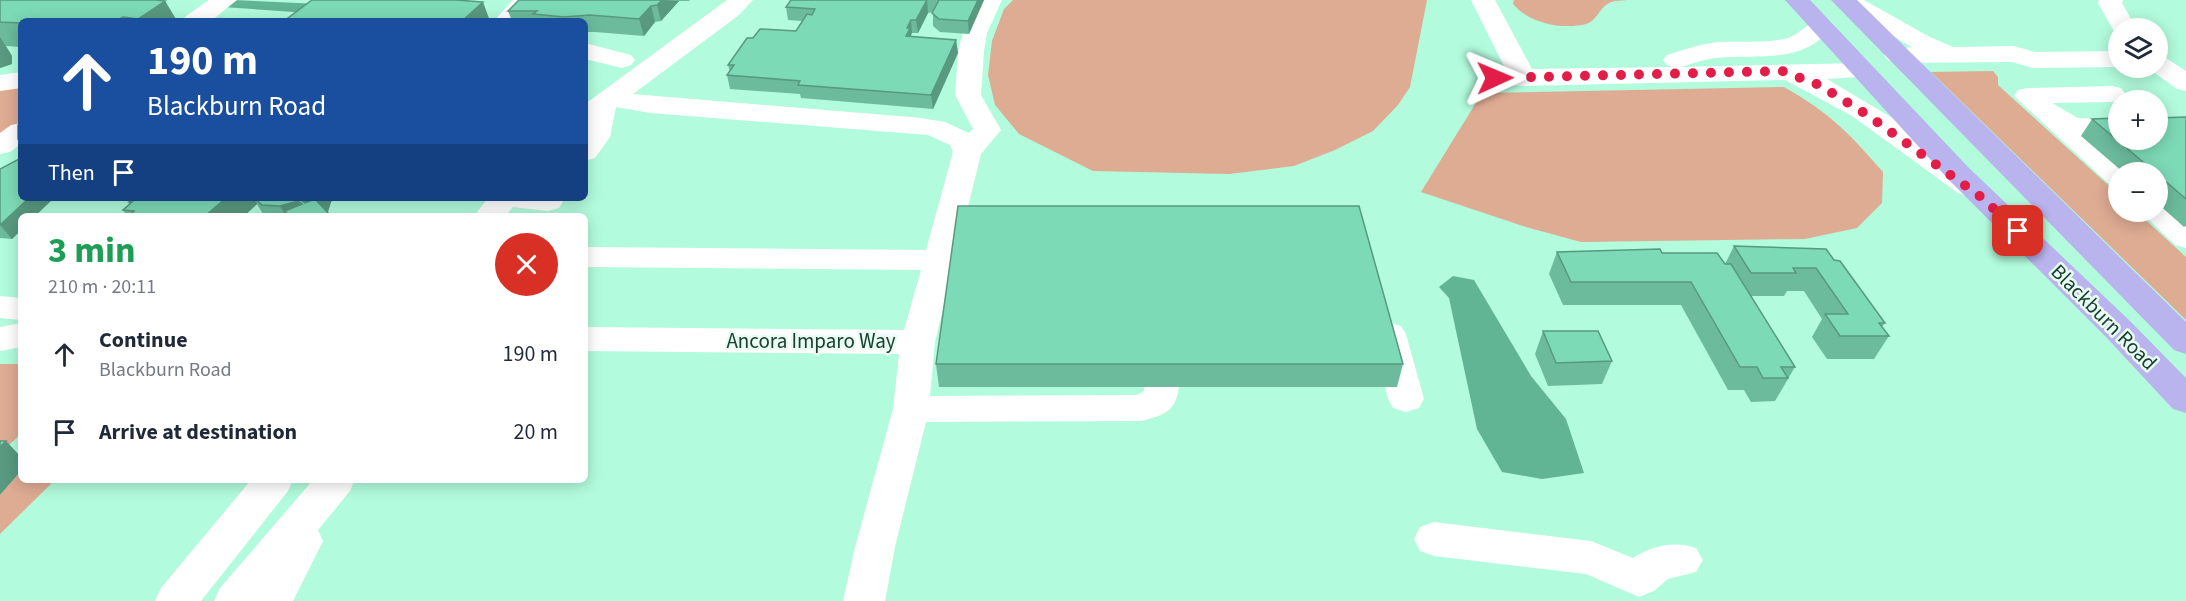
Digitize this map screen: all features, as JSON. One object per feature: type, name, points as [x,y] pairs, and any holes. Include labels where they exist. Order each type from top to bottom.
[{"type":"main road","name":"Blackburn Road","points":[[1797,0],[1981,197],[2118,329],[2186,400]]},
{"type":"main road","name":"Blackburn Road","points":[[1845,0],[1903,62],[2186,342]]},
{"type":"main road","points":[[1855,64],[1903,62]]},
{"type":"street","points":[[509,18],[526,0]]},
{"type":"street","points":[[588,148],[596,137],[600,107],[732,10],[741,0]]},
{"type":"street","points":[[600,107],[661,106],[922,126],[935,128],[962,140],[967,152],[987,130],[968,95],[970,51],[975,33],[990,0]]},
{"type":"street","points":[[1483,0],[1521,73]]},
{"type":"street","points":[[1845,0],[1918,41],[1960,55]]},
{"type":"street","points":[[2111,0],[2110,3],[2118,18]]},
{"type":"street","points":[[199,18],[221,2]]},
{"type":"street","points":[[1676,60],[1712,50],[1768,49],[1799,43],[1815,35],[1820,26]]},
{"type":"street","points":[[588,52],[622,60]]},
{"type":"street","points":[[1903,62],[1960,55],[2014,54],[2033,60],[2108,59]]},
{"type":"street","points":[[1521,73],[1729,56],[1855,64]]},
{"type":"street","points":[[1903,62],[2026,67],[2033,60]]},
{"type":"street","points":[[2070,60],[2108,91]]},
{"type":"street","points":[[1521,73],[1782,71],[1855,64]]},
{"type":"street","points":[[1782,71],[1819,85],[1843,99],[1981,197]]},
{"type":"street","points":[[2168,71],[2186,83]]},
{"type":"street","points":[[0,83],[18,80]]},
{"type":"street","points":[[2108,97],[2027,96],[2108,168]]},
{"type":"street","points":[[2054,120],[2080,129],[2108,128]]},
{"type":"street","points":[[0,146],[18,133]]},
{"type":"street","name":"Ancora Imparo Way","points":[[588,339],[918,342],[967,152]]},
{"type":"street","points":[[492,213],[502,201]]},
{"type":"street","points":[[527,201],[545,205]]},
{"type":"street","points":[[2168,222],[2186,238]]},
{"type":"street","points":[[588,257],[938,260]]},
{"type":"street","points":[[1382,307],[1406,399]]},
{"type":"street","points":[[911,409],[1141,408],[1149,405],[1158,400],[1163,387],[1158,312]]},
{"type":"street","points":[[864,601],[875,547],[911,409],[918,342]]},
{"type":"street","points":[[176,599],[272,483]]},
{"type":"street","points":[[235,601],[333,483]]},
{"type":"street","points":[[271,601],[334,483]]},
{"type":"street","points":[[1434,539],[1591,558],[1639,590],[1649,568],[1663,562],[1682,560]]},
{"type":"shaded area","points":[[232,0],[320,4],[308,13],[223,7]]},
{"type":"shaded area","points":[[1013,0],[1427,0],[1410,87],[1398,105],[1373,131],[1335,150],[1294,166],[1229,174],[1093,171],[1019,134],[995,105],[988,75],[992,41],[1004,9]]},
{"type":"shaded area","points":[[1514,0],[1627,0],[1609,3],[1586,24],[1567,26],[1546,23],[1528,16],[1513,4]]},
{"type":"shaded area","points":[[1993,71],[1998,77],[1998,85],[2108,185],[2108,222],[2148,222],[2186,257],[2186,320],[1931,72]]},
{"type":"shaded area","points":[[18,86],[18,128],[0,140],[0,89]]},
{"type":"shaded area","points":[[1784,87],[1827,115],[1860,146],[1883,172],[1882,203],[1857,228],[1805,239],[1581,242],[1526,227],[1421,192],[1482,93]]},
{"type":"shaded area","points":[[1453,276],[1474,280],[1531,376],[1566,419],[1584,473],[1542,479],[1502,472],[1477,429],[1449,298],[1439,287]]},
{"type":"shaded area","points":[[0,364],[18,364],[18,437],[9,445],[0,446]]},
{"type":"shaded area","points":[[18,474],[18,483],[52,483],[0,534],[0,495]]},
{"type":"building","points":[[0,0],[165,1],[140,18],[18,18],[18,23],[0,22]]},
{"type":"building","points":[[312,0],[483,2],[465,18],[288,18]]},
{"type":"building","points":[[519,0],[662,0],[657,5],[651,6],[639,19],[590,15],[564,17],[533,14],[537,11],[508,11]]},
{"type":"building","points":[[791,0],[927,0],[916,20],[911,20],[906,36],[956,40],[931,95],[798,85],[800,81],[727,75],[734,65],[728,65],[747,38],[753,38],[760,29],[796,31],[807,14],[812,15],[815,9],[786,7]]},
{"type":"building","points":[[939,0],[978,0],[968,21],[939,19],[932,13]]},
{"type":"building","points":[[2186,117],[2186,199],[2168,183],[2168,162],[2143,162],[2129,150],[2168,150],[2168,118]]},
{"type":"building","points":[[2108,118],[2108,132],[2092,119]]},
{"type":"building","points":[[18,160],[18,201],[26,201],[0,225],[0,169]]},
{"type":"building","points":[[222,201],[208,213],[132,213],[134,211],[123,210],[132,202],[129,202]]},
{"type":"building","points":[[257,201],[298,201],[280,206],[262,205]]},
{"type":"building","points":[[298,201],[305,203],[317,201],[328,213],[287,213],[285,211],[302,204]]},
{"type":"building","points":[[958,206],[1359,206],[1403,364],[936,364]]},
{"type":"building","points":[[1734,246],[1826,249],[1834,260],[1840,261],[1885,323],[1879,323],[1889,336],[1840,336],[1825,314],[1848,314],[1816,268],[1793,268],[1796,273],[1751,273]]},
{"type":"building","points":[[1660,249],[1662,253],[1717,253],[1725,264],[1731,264],[1795,367],[1781,367],[1788,378],[1763,378],[1757,367],[1740,367],[1691,282],[1571,282],[1557,252]]},
{"type":"building","points":[[1543,331],[1598,331],[1612,361],[1556,363]]},
{"type":"route","points":[[1495,78],[1782,71],[1819,85],[1866,114],[1981,197],[2018,231]]}]
